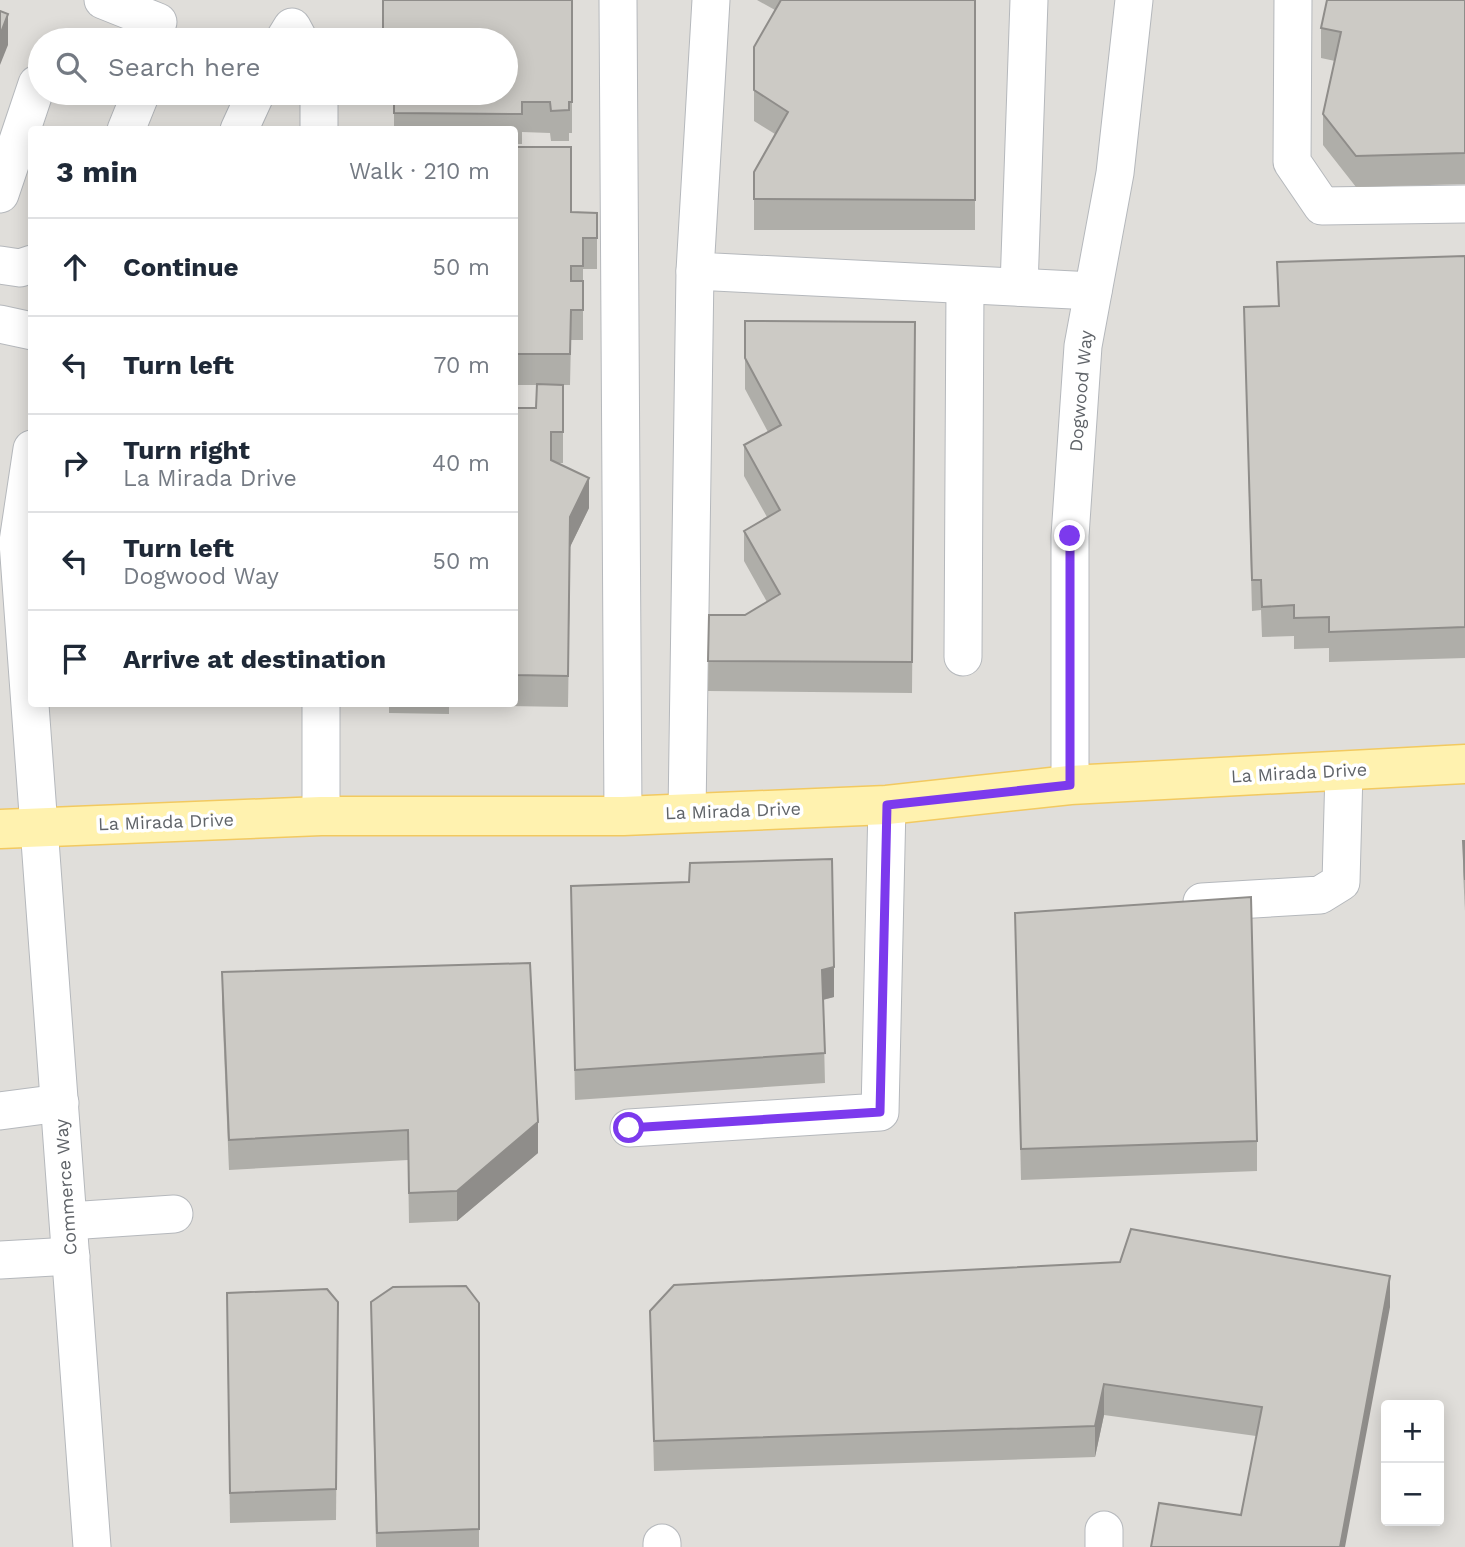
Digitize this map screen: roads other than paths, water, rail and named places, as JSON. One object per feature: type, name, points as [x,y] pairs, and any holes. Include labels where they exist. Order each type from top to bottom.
[{"type":"main road","name":"La Mirada Drive","points":[[0,829],[321,816],[623,816],[887,805],[1070,785],[1465,764]]},
{"type":"street","points":[[103,0],[159,21]]},
{"type":"street","points":[[618,0],[623,816]]},
{"type":"street","points":[[687,813],[695,271],[711,0]]},
{"type":"street","points":[[1019,287],[1029,0]]},
{"type":"street","name":"Dogwood Way","points":[[1070,785],[1070,536],[1083,346],[1115,173],[1134,0]]},
{"type":"street","points":[[1293,0],[1292,162],[1322,206],[1465,204]]},
{"type":"street","points":[[0,194],[30,105]]},
{"type":"street","points":[[128,126],[136,105]]},
{"type":"street","points":[[241,126],[250,105]]},
{"type":"street","points":[[319,105],[319,126]]},
{"type":"street","points":[[0,265],[20,268],[28,265]]},
{"type":"street","points":[[695,271],[1093,291]]},
{"type":"street","points":[[963,657],[965,285]]},
{"type":"street","points":[[0,324],[28,330]]},
{"type":"street","points":[[0,456],[28,456]]},
{"type":"street","name":"Commerce Way","points":[[28,468],[9,543],[40,827],[92,1547]]},
{"type":"street","points":[[321,707],[321,816]]},
{"type":"street","points":[[1173,904],[1320,895],[1341,882],[1345,771]]},
{"type":"street","points":[[629,1128],[880,1112],[887,805]]},
{"type":"street","points":[[0,1111],[60,1103]]},
{"type":"street","points":[[69,1221],[174,1214]]},
{"type":"street","points":[[0,1260],[71,1256]]}]
